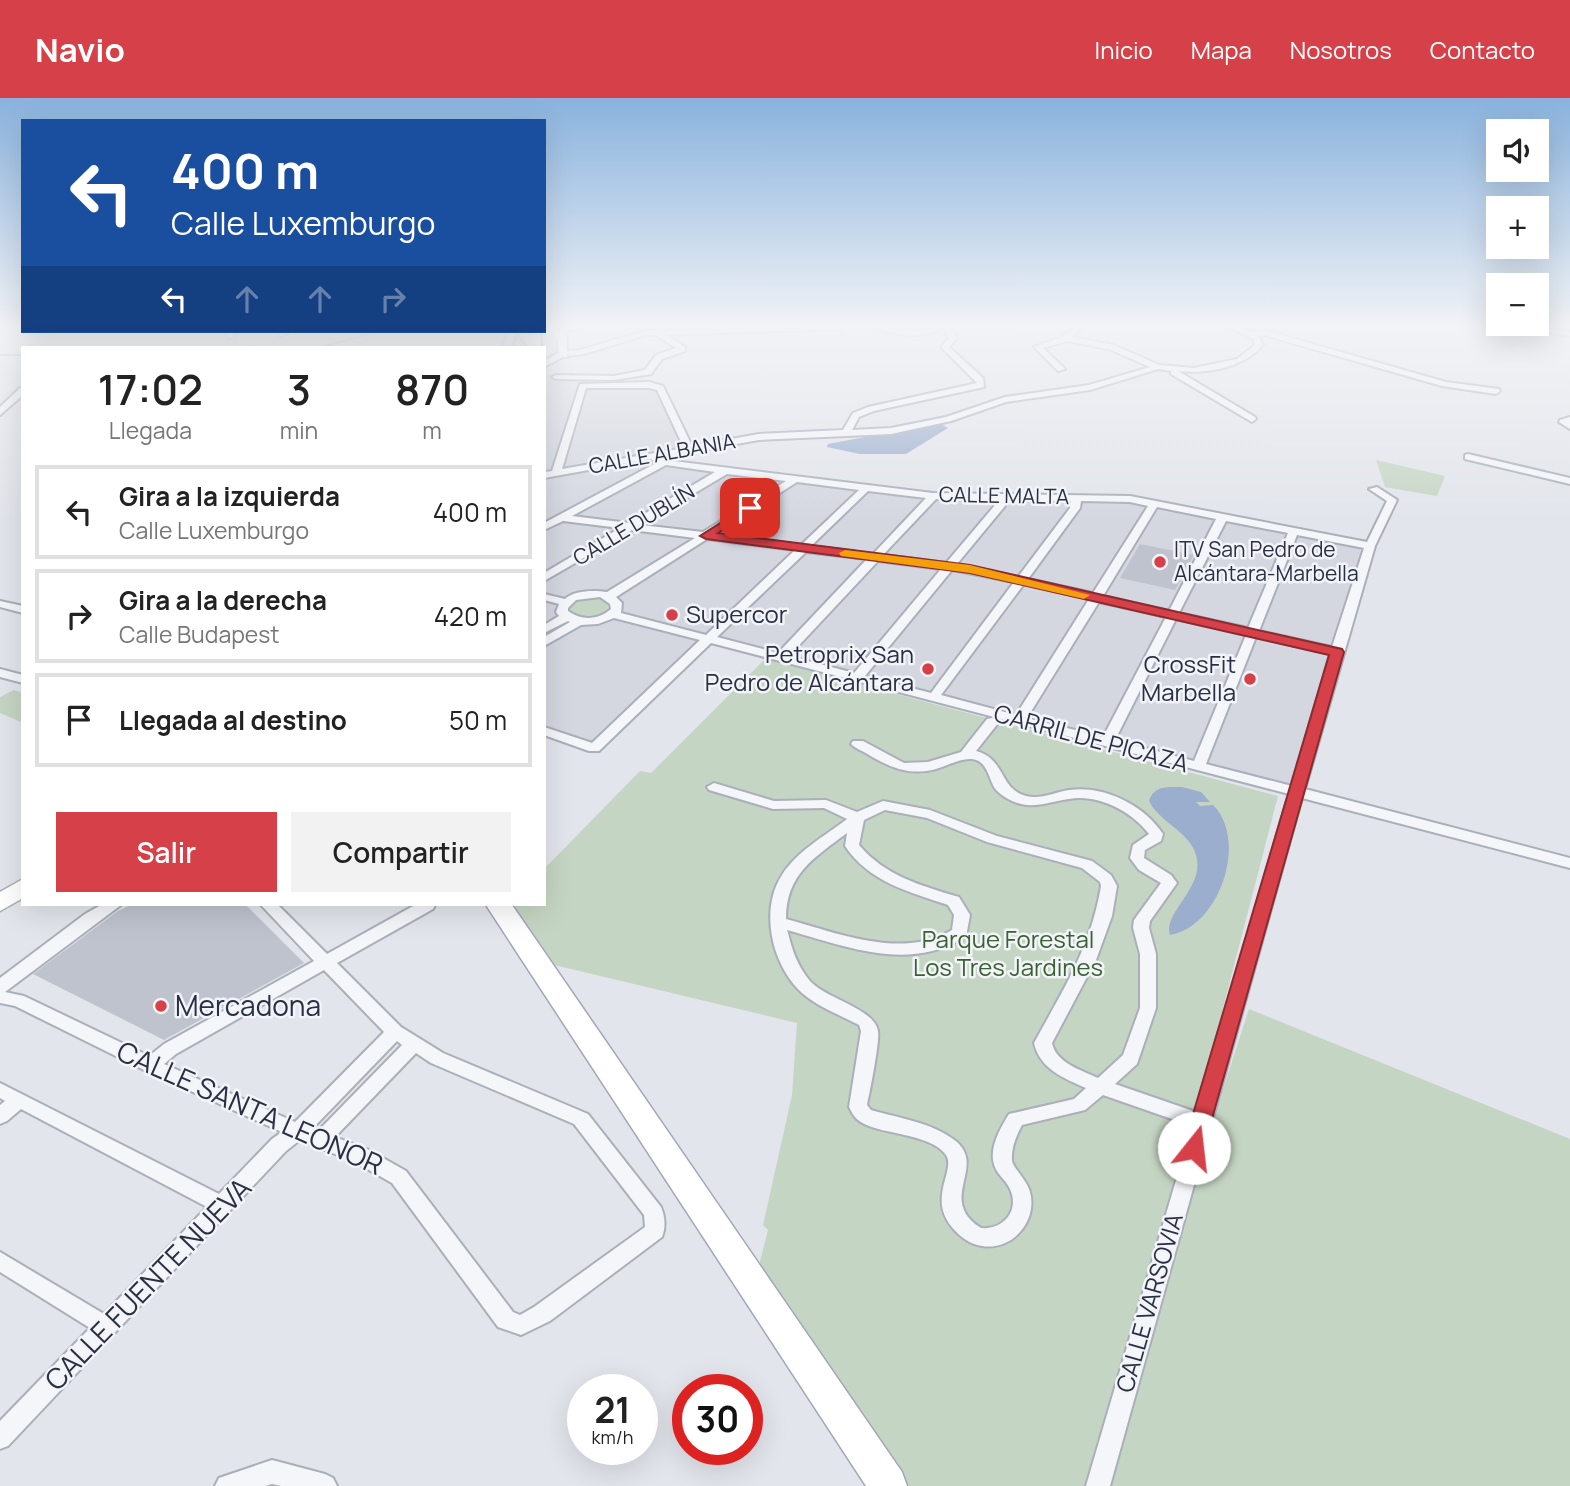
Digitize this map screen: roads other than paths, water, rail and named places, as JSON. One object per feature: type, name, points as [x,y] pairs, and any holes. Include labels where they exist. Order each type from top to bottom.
[{"type":"main road","points":[[500,906],[888,1486]]},
{"type":"street","points":[[0,412],[21,392]]},
{"type":"street","points":[[581,392],[557,468],[687,446]]},
{"type":"street","points":[[662,392],[687,446]]},
{"type":"street","points":[[845,434],[856,415],[888,404],[948,392]]},
{"type":"street","name":"CALLE ALBANIA","points":[[546,474],[557,468],[650,456],[687,446],[759,437],[891,431],[926,425],[986,405],[1062,392]]},
{"type":"street","points":[[1204,392],[1252,419]]},
{"type":"street","points":[[1570,420],[1563,422],[1570,426]]},
{"type":"street","points":[[546,526],[664,462],[687,446]]},
{"type":"street","name":"CALLE MALTA","points":[[650,456],[664,462],[724,471],[933,496],[1077,497],[1155,503],[1370,546]]},
{"type":"street","points":[[1468,457],[1570,481]]},
{"type":"street","name":"CALLE DUBLÍN","points":[[546,577],[724,471]]},
{"type":"street","points":[[546,597],[565,602],[588,594],[608,596],[794,480]]},
{"type":"street","points":[[546,732],[594,748],[865,489]]},
{"type":"street","name":"CALLE VARSOVIA","points":[[1098,1486],[1337,652],[1370,546],[1392,500],[1374,489]]},
{"type":"street","points":[[780,658],[933,496]]},
{"type":"street","points":[[857,677],[1001,504],[1002,496]]},
{"type":"street","points":[[933,698],[1075,508],[1077,497]]},
{"type":"street","points":[[1019,720],[1155,503]]},
{"type":"street","points":[[1107,743],[1223,516]]},
{"type":"street","points":[[562,518],[949,566],[1337,652]]},
{"type":"street","points":[[1198,767],[1294,530]]},
{"type":"street","points":[[565,602],[562,612],[573,618],[602,620],[613,614],[617,606],[608,596]]},
{"type":"street","points":[[0,619],[5,606]]},
{"type":"street","name":"CARRIL DE PICAZA","points":[[613,614],[1570,863]]},
{"type":"street","points":[[546,629],[573,618]]},
{"type":"street","points":[[546,640],[573,618]]},
{"type":"street","points":[[0,673],[21,679]]},
{"type":"street","points":[[967,754],[992,722]]},
{"type":"street","points":[[858,744],[872,749],[886,762],[917,768],[967,754],[977,755],[991,765],[1000,787],[1020,799],[1038,803],[1075,794],[1094,795],[1136,815],[1156,834],[1156,838],[1140,845],[1136,853],[1144,867],[1165,877],[1169,883],[1159,901],[1146,913],[1140,928],[1148,954],[1148,1008],[1131,1059],[1101,1086],[1079,1105],[1016,1119],[1006,1135],[1003,1154],[1005,1169],[1016,1182],[1022,1197],[1022,1211],[1015,1225],[1004,1233],[984,1238],[972,1233],[957,1220],[949,1204],[957,1164],[956,1153],[945,1142],[865,1116],[858,1107],[870,1031],[864,1021],[806,987],[787,956],[777,922],[781,888],[798,864],[858,818],[883,805],[930,814],[992,839],[1087,864],[1105,879],[1109,887],[1104,916],[1088,960],[1043,1042],[1046,1056],[1060,1067],[1101,1086],[1202,1122]]},
{"type":"street","points":[[714,787],[773,805],[826,804],[858,818]]},
{"type":"street","points":[[777,922],[890,950],[924,950],[947,944],[960,933],[962,915],[954,901],[906,886],[863,863],[852,846],[858,818]]},
{"type":"street","points":[[0,888],[21,874]]},
{"type":"street","points":[[0,903],[21,888]]},
{"type":"street","points":[[0,987],[91,918],[111,906]]},
{"type":"street","points":[[270,906],[395,1032],[414,1044],[321,1140]]},
{"type":"street","points":[[150,1065],[170,1049],[424,906]]},
{"type":"street","name":"CALLE SANTA LEONOR","points":[[0,997],[18,1000],[150,1065],[298,1131],[362,1156],[400,1177],[506,1320],[521,1325],[595,1278],[655,1231],[654,1213],[581,1119],[437,1058],[414,1044]]},
{"type":"street","name":"CALLE FUENTE NUEVA","points":[[0,1438],[279,1145],[298,1131],[395,1032]]},
{"type":"street","points":[[0,1090],[223,1206]]},
{"type":"street","points":[[0,1116],[19,1100]]},
{"type":"street","points":[[0,1261],[107,1327]]},
{"type":"street","points":[[227,1486],[272,1472],[326,1486]]},
{"type":"water","points":[[939,423],[948,428],[906,454],[860,454],[827,447],[828,444]]},
{"type":"water","points":[[1182,787],[1201,792],[1210,802],[1196,802],[1200,806],[1213,805],[1223,821],[1228,839],[1228,860],[1215,900],[1187,929],[1170,935],[1172,918],[1195,878],[1196,855],[1188,840],[1160,815],[1149,801],[1158,790]]},
{"type":"place","name":"ITV San Pedro de Alcántara-Marbella","points":[[1160,562]]},
{"type":"place","name":"Supercor","points":[[672,615]]},
{"type":"place","name":"Petroprix San Pedro de Alcántara","points":[[928,669]]},
{"type":"place","name":"CrossFit Marbella","points":[[1250,679]]},
{"type":"place","name":"Mercadona","points":[[161,1006]]},
{"type":"park label","name":"Parque Forestal Los Tres Jardines","points":[[1008,954]]}]
